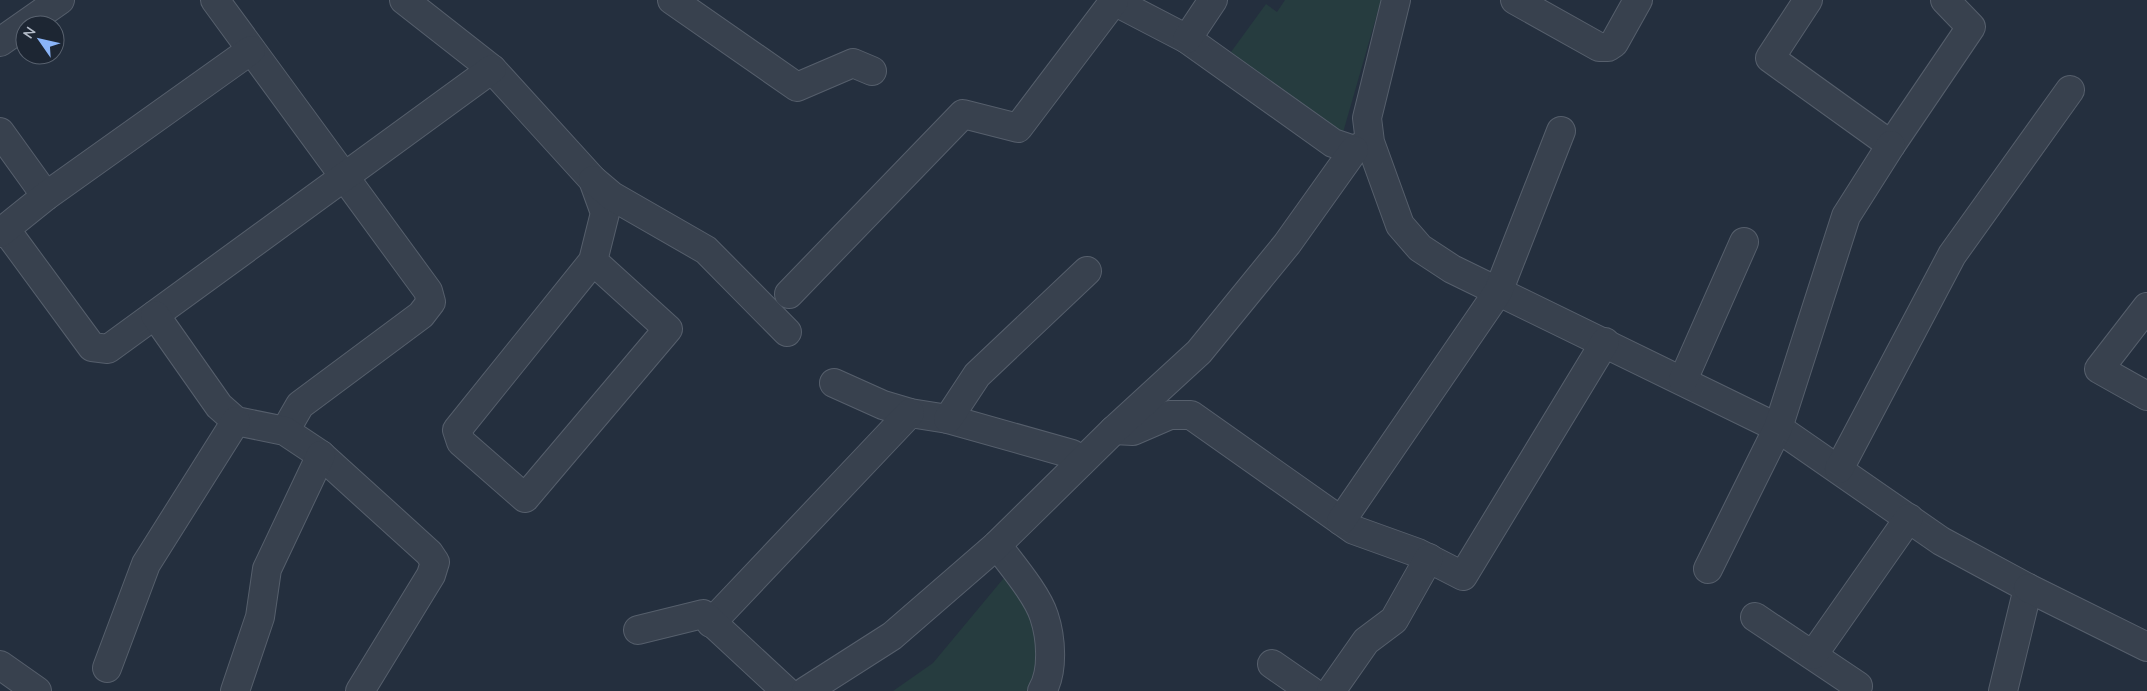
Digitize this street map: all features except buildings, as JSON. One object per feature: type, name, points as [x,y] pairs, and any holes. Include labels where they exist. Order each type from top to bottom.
[{"type":"street","points":[[0,42],[60,0]]},
{"type":"street","points":[[215,0],[428,291],[432,302],[421,315],[300,405],[285,431]]},
{"type":"street","points":[[404,0],[492,69],[593,180],[612,196],[706,250],[787,332]]},
{"type":"street","points":[[672,0],[797,87],[853,63],[872,71]]},
{"type":"street","points":[[789,294],[963,114],[1018,128],[1113,0],[1187,39],[1332,143],[1362,146]]},
{"type":"street","points":[[1187,39],[1212,0]]},
{"type":"street","points":[[806,691],[892,636],[997,545],[1114,430],[1199,352],[1287,244],[1362,146],[1396,0]]},
{"type":"street","points":[[1515,0],[1599,47],[1608,47],[1614,43],[1638,0]]},
{"type":"street","points":[[1808,0],[1770,58],[1892,145]]},
{"type":"street","points":[[1708,569],[1778,428],[1846,216],[1971,27],[1946,0]]},
{"type":"street","points":[[251,50],[46,196],[3,232],[92,347],[108,350],[492,69]]},
{"type":"street","points":[[1839,469],[1952,255],[2070,90]]},
{"type":"street","points":[[1341,520],[1498,292],[1561,131]]},
{"type":"street","points":[[0,132],[46,196]]},
{"type":"street","points":[[1362,146],[1400,225],[1428,253],[1452,269],[1778,428],[1941,541],[2028,588],[2147,647]]},
{"type":"street","points":[[593,180],[605,213],[593,261],[457,430],[461,442],[525,498],[668,329],[593,261]]},
{"type":"street","points":[[1683,380],[1744,242]]},
{"type":"street","points":[[948,419],[977,375],[1087,271]]},
{"type":"street","points":[[2147,307],[2099,369],[2147,396]]},
{"type":"street","points":[[155,315],[219,406],[236,421],[285,431],[321,455],[429,553],[436,562],[431,575],[360,691]]},
{"type":"street","points":[[1114,430],[1133,430],[1170,415],[1191,415],[1354,530],[1429,558],[1463,576],[1605,342]]},
{"type":"street","points":[[834,382],[883,405],[910,413],[948,419],[1072,454],[1081,462]]},
{"type":"street","points":[[712,623],[910,413]]},
{"type":"street","points":[[107,668],[146,564],[236,421]]},
{"type":"street","points":[[235,691],[260,617],[267,569],[321,455]]},
{"type":"street","points":[[1813,656],[1909,518]]},
{"type":"street","points":[[997,545],[1026,584],[1044,615],[1051,663],[1042,691]]},
{"type":"street","points":[[1332,691],[1366,641],[1394,620],[1429,558]]},
{"type":"street","points":[[2003,691],[2028,588]]},
{"type":"street","points":[[638,630],[702,614],[786,691]]},
{"type":"street","points":[[1755,617],[1858,686]]},
{"type":"street","points":[[1272,664],[1311,691]]},
{"type":"street","points":[[0,666],[37,691]]},
{"type":"green space","points":[[1285,0],[1381,0],[1342,136],[1334,136],[1231,52],[1266,4],[1277,12]]},
{"type":"green space","points":[[1008,573],[1021,589],[1045,661],[1034,691],[893,691],[933,663]]}]
